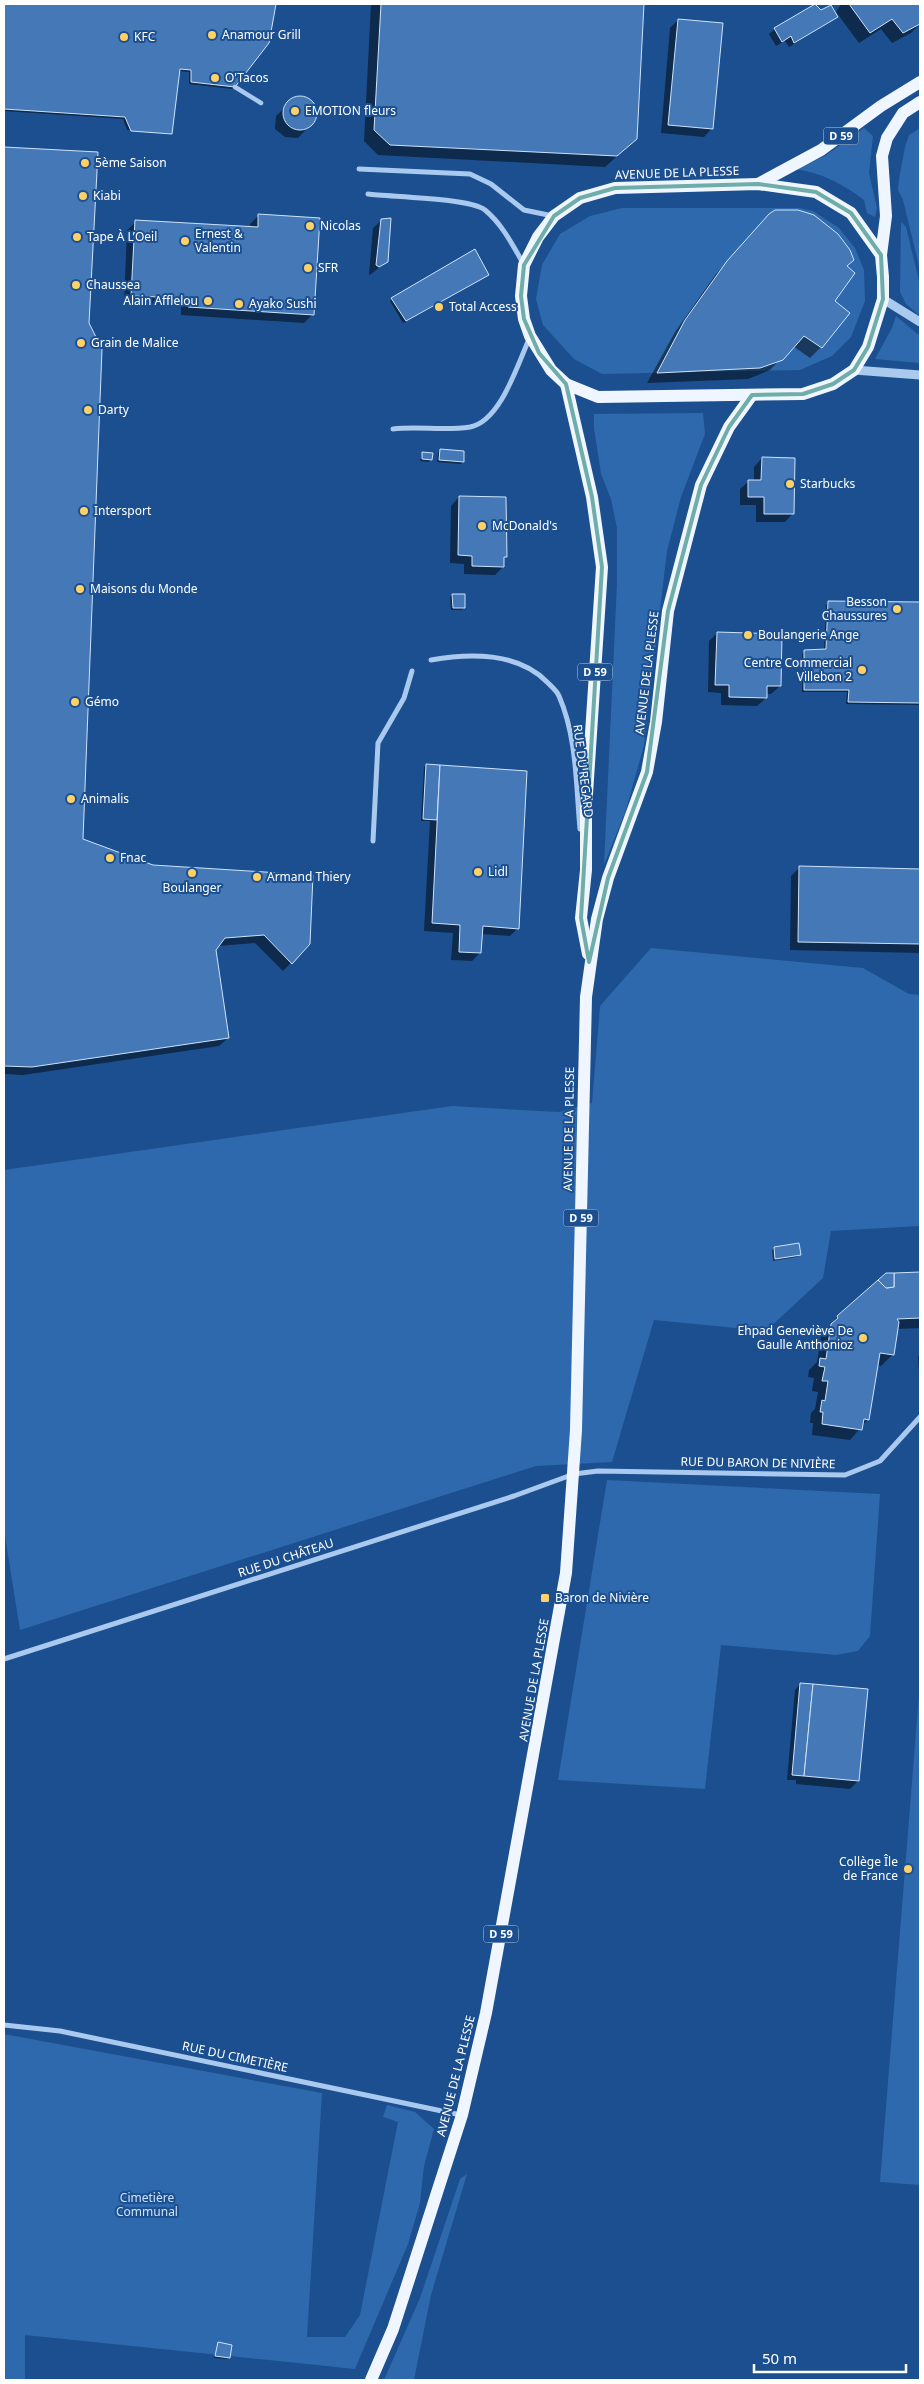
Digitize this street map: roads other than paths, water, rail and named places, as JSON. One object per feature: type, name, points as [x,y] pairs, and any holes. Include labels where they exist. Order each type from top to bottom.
[{"type":"main road","name":"AVENUE DE LA PLESSE","points":[[758,184],[821,150],[881,106],[920,82]]},
{"type":"main road","name":"AVENUE DE LA PLESSE","points":[[880,255],[851,213],[816,192],[758,184],[615,188],[580,198],[554,216],[538,237],[524,265],[520,296],[524,319],[530,336],[550,370],[566,384],[598,397],[803,394],[833,384],[854,370],[868,347],[883,299],[884,277],[880,255],[886,216],[882,156],[887,138],[903,113],[920,102]]},
{"type":"main road","name":"AVENUE DE LA PLESSE","points":[[566,384],[592,498],[602,567],[586,810],[586,870],[581,918],[589,962]]},
{"type":"main road","name":"AVENUE DE LA PLESSE","points":[[371,2380],[393,2329],[462,2115],[486,2013],[538,1736],[566,1573],[574,1474],[586,997],[589,962],[597,919],[608,878],[647,772],[656,722],[668,611],[699,494],[717,449],[752,395]]},
{"type":"street","points":[[235,87],[261,103]]},
{"type":"street","points":[[359,169],[470,174],[491,184],[524,210],[554,216]]},
{"type":"street","points":[[368,194],[460,201],[484,209],[506,232],[524,265]]},
{"type":"street","points":[[883,299],[920,322]]},
{"type":"street","points":[[392,429],[471,427],[486,419],[501,402],[530,336]]},
{"type":"street","points":[[854,370],[920,374]]},
{"type":"street","name":"RUE DU REGARD","points":[[431,660],[452,656],[479,656],[510,660],[537,672],[559,694],[569,725],[586,870]]},
{"type":"street","points":[[373,840],[378,742],[404,698],[412,671]]},
{"type":"street","name":"RUE DU BARON DE NIVIÈRE","points":[[574,1474],[598,1471],[845,1474],[880,1460],[920,1417]]},
{"type":"street","name":"RUE DU CHÂTEAU","points":[[4,1659],[514,1496],[574,1474]]},
{"type":"street","name":"RUE DU CIMETIÈRE","points":[[4,2024],[60,2031],[462,2115]]},
{"type":"place","name":"Anamour Grill","points":[[212,35]]},
{"type":"place","name":"KFC","points":[[124,37]]},
{"type":"place","name":"O'Tacos","points":[[215,78]]},
{"type":"place","name":"EMOTION fleurs","points":[[295,111]]},
{"type":"place","name":"5ème Saison","points":[[85,163]]},
{"type":"place","name":"Kiabi","points":[[83,196]]},
{"type":"place","name":"Nicolas","points":[[310,226]]},
{"type":"place","name":"Tape À L’Oeil","points":[[77,237]]},
{"type":"place","name":"Ernest & Valentin","points":[[185,241]]},
{"type":"place","name":"SFR","points":[[308,268]]},
{"type":"place","name":"Chaussea","points":[[76,285]]},
{"type":"place","name":"Alain Afflelou","points":[[208,301]]},
{"type":"place","name":"Ayako Sushi","points":[[239,304]]},
{"type":"place","name":"Total Access","points":[[439,307]]},
{"type":"place","name":"Grain de Malice","points":[[81,343]]},
{"type":"place","name":"Darty","points":[[88,410]]},
{"type":"place","name":"Starbucks","points":[[790,484]]},
{"type":"place","name":"Intersport","points":[[84,511]]},
{"type":"place","name":"McDonald's","points":[[482,526]]},
{"type":"place","name":"Maisons du Monde","points":[[80,589]]},
{"type":"place","name":"Besson Chaussures","points":[[897,609]]},
{"type":"place","name":"Boulangerie Ange","points":[[748,635]]},
{"type":"place","name":"Centre Commercial Villebon 2","points":[[862,670]]},
{"type":"place","name":"Gémo","points":[[75,702]]},
{"type":"place","name":"Animalis","points":[[71,799]]},
{"type":"place","name":"Fnac","points":[[110,858]]},
{"type":"place","name":"Lidl","points":[[478,872]]},
{"type":"place","name":"Boulanger","points":[[192,873]]},
{"type":"place","name":"Armand Thiery","points":[[257,877]]},
{"type":"place","name":"Ehpad Geneviève De Gaulle Anthonioz","points":[[863,1338]]},
{"type":"place","name":"Baron de Nivière","points":[[545,1598]]},
{"type":"place","name":"Collège Île de France","points":[[908,1869]]},
{"type":"park label","name":"Cimetière Communal","points":[[147,2205]]}]
